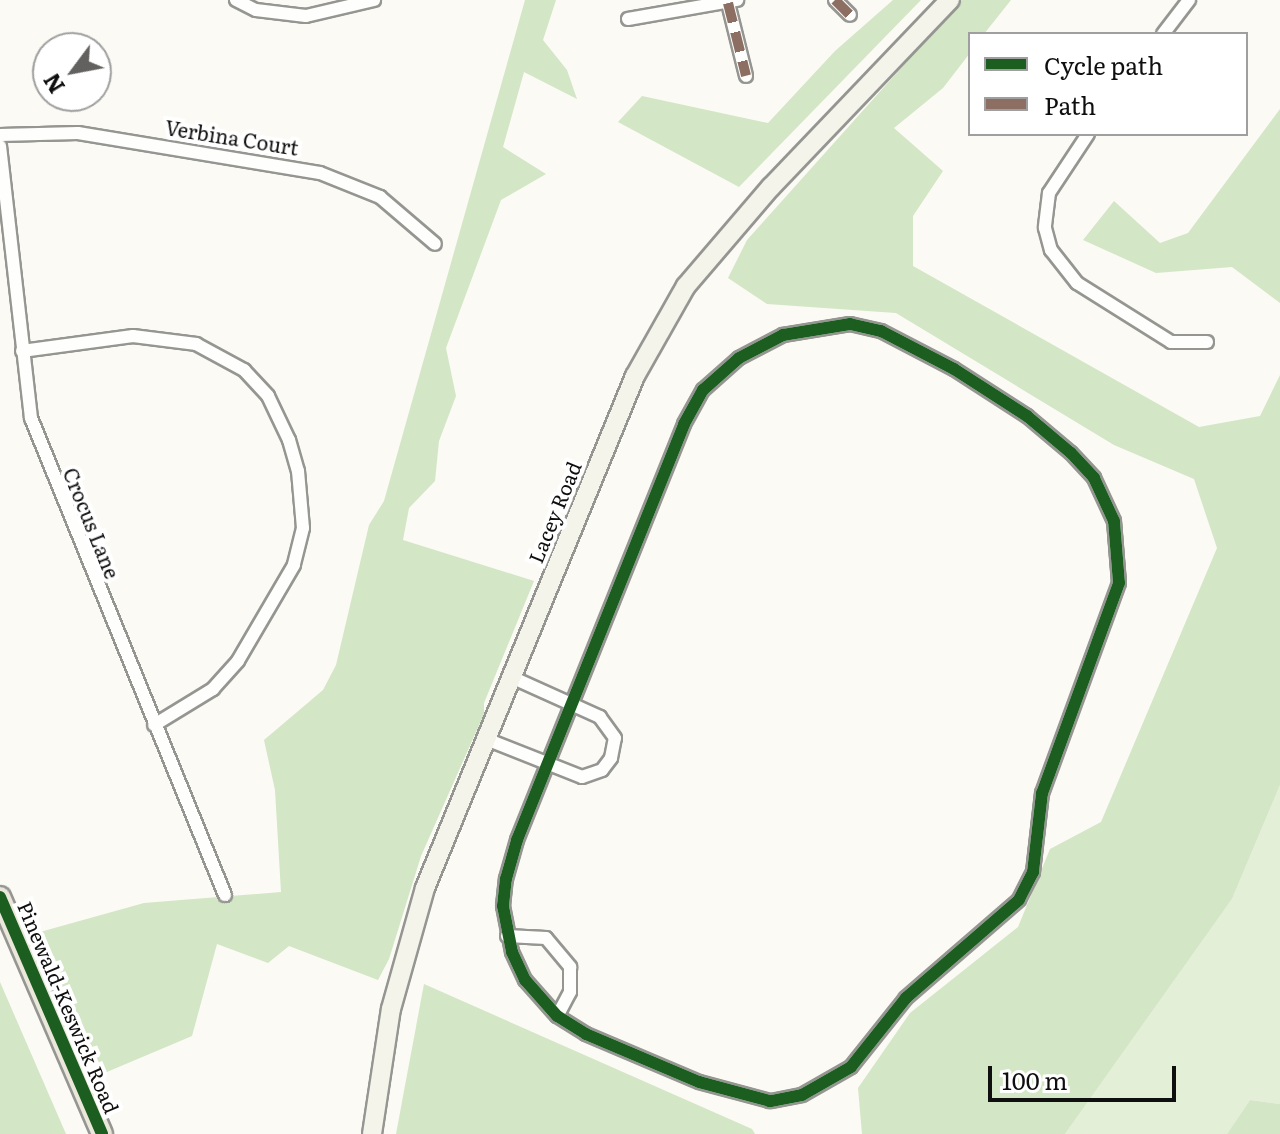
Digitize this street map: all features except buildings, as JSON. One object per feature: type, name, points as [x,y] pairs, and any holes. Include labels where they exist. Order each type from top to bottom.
[{"type":"main road","name":"Lacey Road","points":[[372,1134],[391,1009],[408,943],[486,739],[628,390],[686,286],[771,187],[950,0]]},
{"type":"main road","name":"Pinewald-Keswick Road","points":[[0,897],[8,934],[102,1134]]},
{"type":"street","points":[[236,0],[269,13],[306,16],[374,0]]},
{"type":"street","points":[[835,0],[850,15]]},
{"type":"street","points":[[1165,32],[1189,0]]},
{"type":"street","points":[[628,19],[732,2],[746,76]]},
{"type":"street","name":"Verbina Court","points":[[0,135],[78,133],[320,173],[380,197],[435,244]]},
{"type":"street","points":[[1087,136],[1049,193],[1045,228],[1051,250],[1077,283],[1171,342],[1207,342]]},
{"type":"street","name":"Crocus Lane","points":[[0,146],[31,418],[51,478],[225,895]]},
{"type":"street","points":[[850,324],[881,331],[954,369],[1027,416],[1071,453],[1094,478],[1114,521],[1121,562],[1114,606],[1042,793],[1028,885],[1008,914],[906,998],[851,1067],[802,1095],[752,1098],[599,1040],[557,1016],[525,980],[507,936],[506,879],[571,705],[684,424],[703,390],[739,358],[783,335],[850,324]]},
{"type":"street","points":[[22,351],[133,336],[196,344],[244,370],[268,396],[289,440],[298,471],[303,528],[294,565],[230,670],[197,701],[154,725]]},
{"type":"street","points":[[486,739],[582,777],[602,770],[611,758],[615,738],[609,725],[511,677]]},
{"type":"street","points":[[507,936],[546,938],[570,967],[570,992],[557,1016]]},
{"type":"green space","points":[[525,0],[556,0],[543,40],[567,70],[577,99],[524,72],[503,147],[546,174],[501,200],[446,348],[456,396],[439,441],[435,481],[409,508],[403,540],[534,581],[484,703],[484,714],[421,856],[389,959],[378,980],[289,946],[268,963],[217,944],[192,1036],[95,1077],[40,932],[144,903],[281,892],[275,790],[264,740],[323,690],[336,665],[369,525],[384,501]]},
{"type":"green space","points":[[893,0],[921,0],[739,187],[618,122],[642,96],[768,123],[835,51]]},
{"type":"green space","points":[[962,0],[1011,0],[986,32],[968,32],[968,56],[943,88],[894,128],[943,171],[913,216],[913,266],[1199,427],[1260,416],[1280,375],[1280,785],[1232,899],[1065,1134],[862,1134],[858,1088],[910,1013],[1018,927],[1050,849],[1101,822],[1217,548],[1194,479],[1114,445],[896,313],[767,304],[728,278],[747,240]]},
{"type":"green space","points":[[1280,109],[1280,303],[1232,267],[1156,273],[1083,240],[1114,201],[1160,243],[1188,233]]},
{"type":"green space","points":[[1280,785],[1280,1104],[1250,1100],[1227,1134],[1065,1134],[1232,899]]},
{"type":"green space","points":[[0,982],[66,1134],[0,1134]]},
{"type":"green space","points":[[424,984],[752,1129],[755,1134],[396,1134]]},
{"type":"green space","points":[[1250,1100],[1280,1104],[1280,1134],[1227,1134]]},
{"type":"marked path","points":[[835,0],[850,15]]},
{"type":"marked path","points":[[728,3],[746,76]]},
{"type":"cycle path","points":[[850,324],[881,331],[954,369],[1027,416],[1071,453],[1094,478],[1114,521],[1119,583],[1042,793],[1033,872],[1019,900],[906,998],[851,1067],[802,1095],[770,1101],[699,1082],[586,1034],[557,1016],[525,980],[512,952],[503,906],[506,879],[517,840],[684,424],[703,390],[739,358],[783,335],[850,324]]},
{"type":"cycle path","points":[[0,897],[102,1134]]}]
